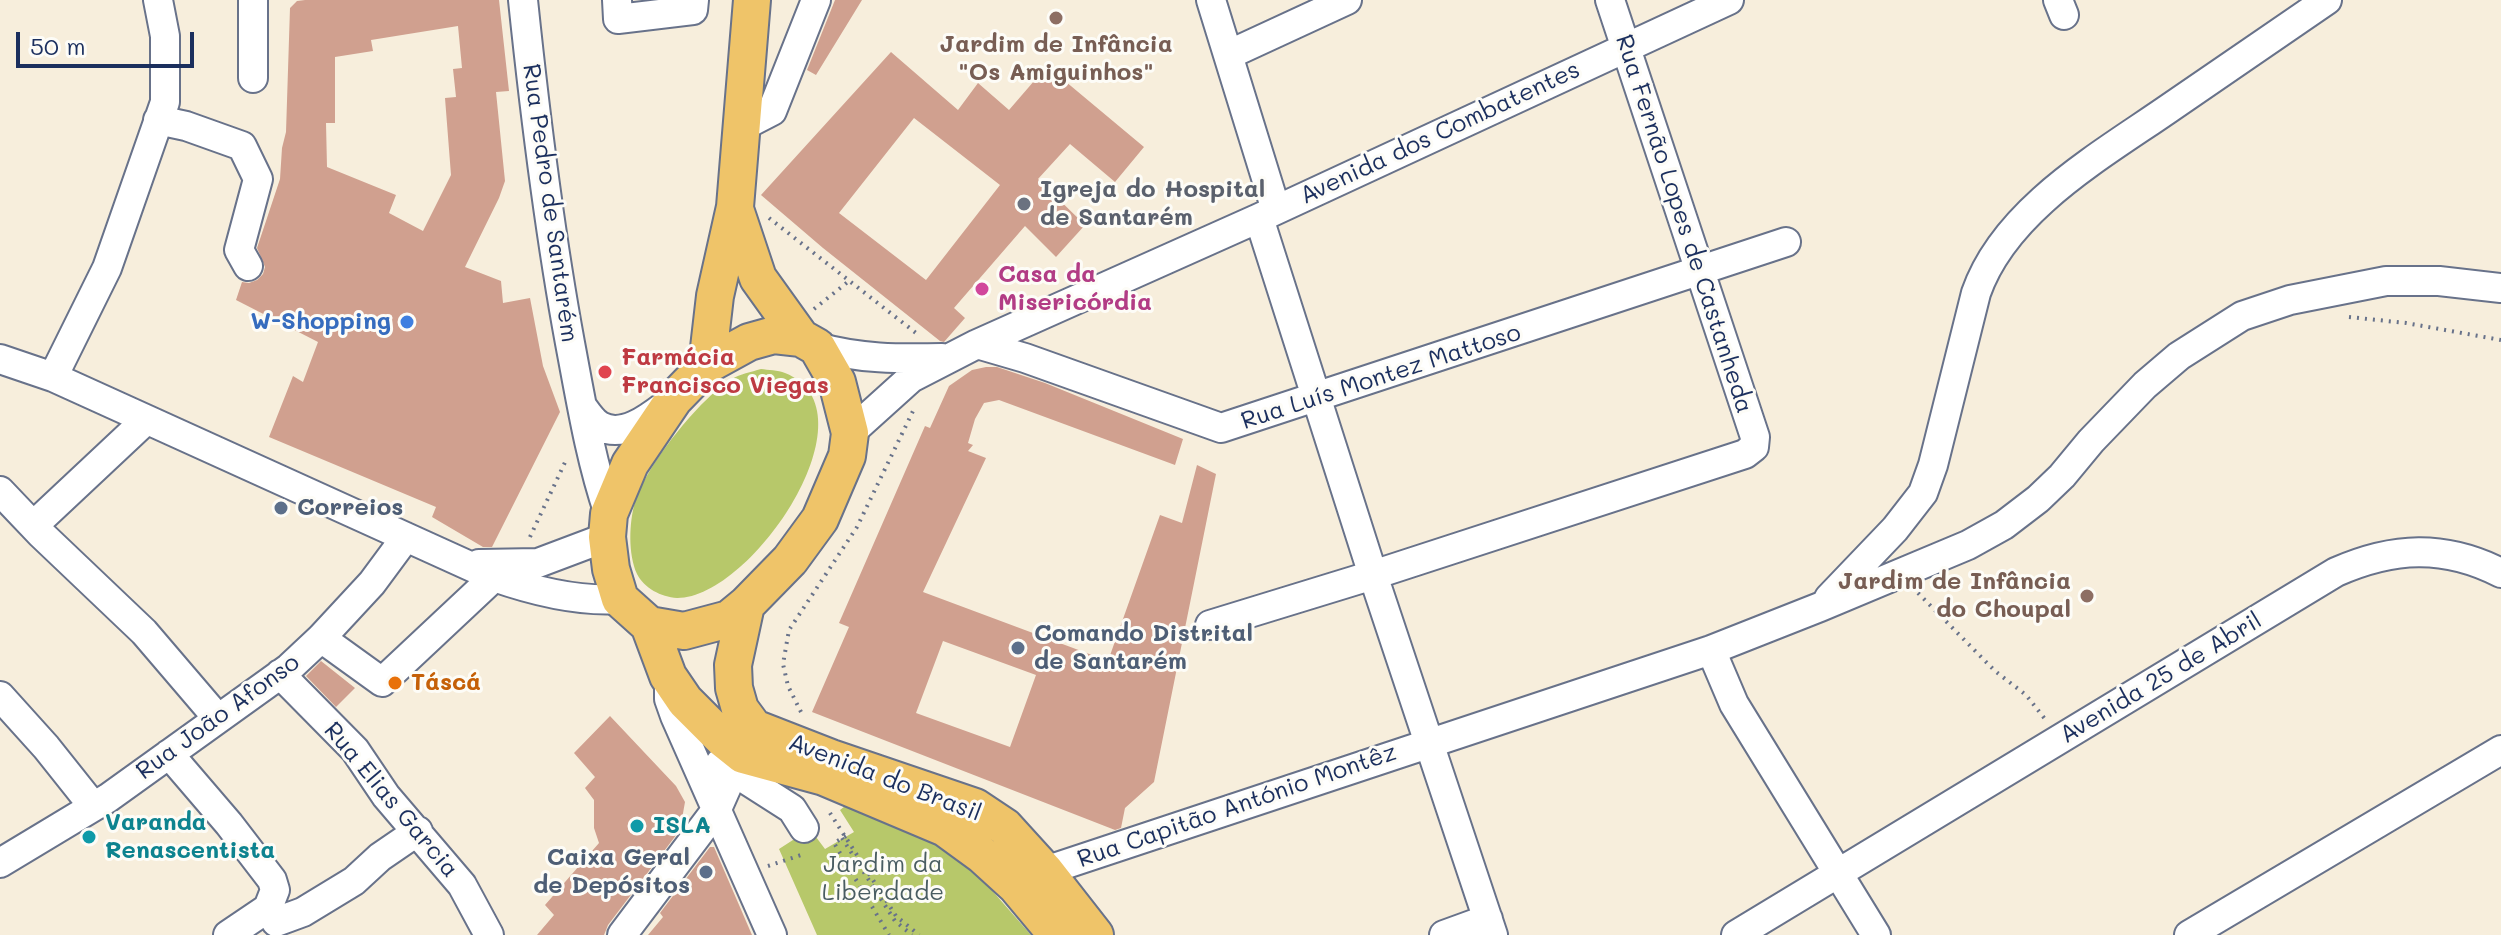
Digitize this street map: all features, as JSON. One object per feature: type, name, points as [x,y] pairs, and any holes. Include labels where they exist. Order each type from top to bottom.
[{"type":"main road","points":[[752,0],[743,126],[758,278],[809,342],[837,382],[850,433],[847,456],[820,519],[790,560],[746,605],[729,619],[684,631],[649,625],[620,599],[611,569],[608,526],[630,464],[674,399],[707,365],[749,342],[774,335],[809,342]]},
{"type":"main road","points":[[707,365],[715,296],[749,210]]},
{"type":"main road","name":"Avenida do Brasil","points":[[746,605],[733,665],[734,688],[740,709],[754,728],[975,807],[1005,827],[1045,871],[1095,935]]},
{"type":"main road","name":"Avenida do Brasil","points":[[649,625],[668,676],[685,701],[723,739],[738,764],[824,777],[945,828],[982,855],[1016,886],[1057,935]]},
{"type":"street","points":[[53,377],[107,268],[165,102],[165,36],[158,0]]},
{"type":"street","points":[[253,0],[253,78]]},
{"type":"street","name":"Rua Pedro de Santarém","points":[[523,0],[535,116],[560,292],[592,462],[608,526]]},
{"type":"street","points":[[617,0],[618,19],[693,10],[694,0]]},
{"type":"street","points":[[743,126],[772,111],[816,0]]},
{"type":"street","points":[[1211,0],[1228,55],[1316,399],[1490,927],[1444,935]]},
{"type":"street","points":[[1228,55],[1347,0]]},
{"type":"street","name":"Rua Fernão Lopes de Castanheda","points":[[1373,575],[1745,454],[1754,447],[1755,437],[1610,0]]},
{"type":"street","name":"Avenida dos Combatentes","points":[[850,433],[911,378],[977,344],[1267,214],[1729,0]]},
{"type":"street","points":[[1820,607],[1895,529],[1923,493],[1933,465],[1976,293],[1986,268],[2006,240],[2031,211],[2069,179],[2327,0]]},
{"type":"street","points":[[158,120],[186,126],[242,146],[258,179],[239,250],[248,266]]},
{"type":"street","name":"Rua Luís Montez Mattoso","points":[[977,344],[1221,428],[1700,273],[1786,242]]},
{"type":"street","name":"Rua Capitão António Montêz","points":[[1045,871],[1711,650],[1968,545],[2004,525],[2038,499],[2145,385],[2179,356],[2242,316],[2290,300],[2386,281],[2439,281],[2501,288]]},
{"type":"street","points":[[809,342],[841,354],[895,360],[951,357]]},
{"type":"street","points":[[0,359],[53,377],[494,577],[523,587],[575,597],[598,601],[620,599]]},
{"type":"street","points":[[582,406],[599,426],[622,429],[641,423],[674,399]]},
{"type":"street","points":[[34,525],[146,420]]},
{"type":"street","points":[[0,491],[144,632],[216,720]]},
{"type":"street","points":[[463,562],[490,565],[538,563],[608,526]]},
{"type":"street","name":"Rua João Afonso","points":[[3,856],[108,798],[280,674],[321,638],[372,583],[406,537]]},
{"type":"street","name":"Avenida 25 de Abril","points":[[1736,935],[2336,572],[2384,554],[2449,554],[2501,573]]},
{"type":"street","points":[[1210,625],[1373,575]]},
{"type":"street","points":[[321,638],[382,682],[494,577]]},
{"type":"street","points":[[1711,650],[1734,704],[1876,935]]},
{"type":"street","name":"Rua Elias Garcia","points":[[280,674],[355,750],[386,796],[462,885],[484,933]]},
{"type":"street","points":[[668,676],[669,699],[772,935]]},
{"type":"street","points":[[0,696],[93,806]]},
{"type":"street","points":[[685,735],[738,764],[792,809],[812,843]]},
{"type":"street","points":[[2189,935],[2501,750]]},
{"type":"street","points":[[169,754],[272,880],[276,922]]},
{"type":"street","points":[[622,935],[717,809],[738,764]]},
{"type":"street","points":[[228,935],[303,912],[354,881],[380,857],[418,831]]},
{"type":"path","points":[[749,210],[920,336]]},
{"type":"path","points":[[818,306],[849,281]]},
{"type":"path","points":[[2340,317],[2406,323],[2501,340]]},
{"type":"path","points":[[811,719],[798,711],[788,686],[783,664],[789,630],[857,527],[895,452],[912,416],[911,378]]},
{"type":"path","points":[[524,548],[578,433],[582,406]]},
{"type":"path","points":[[1898,574],[1995,671],[2026,695],[2061,739]]},
{"type":"path","points":[[824,777],[817,793],[895,921],[912,935]]},
{"type":"path","points":[[755,871],[812,843],[834,843],[844,837]]},
{"type":"path","points":[[844,837],[896,916],[919,935]]},
{"type":"path","points":[[834,843],[889,935]]},
{"type":"green space","points":[[761,369],[785,373],[810,393],[818,424],[812,461],[794,500],[769,537],[739,568],[707,590],[677,598],[659,594],[640,579],[632,557],[632,519],[641,487],[662,452],[705,401],[732,379]]},
{"type":"green space","name":"Jardim da Liberdade","points":[[849,803],[961,855],[1031,935],[817,935],[779,849],[810,829],[825,849],[854,832],[840,810]]},
{"type":"building","name":"W-Shopping","points":[[499,0],[509,91],[496,92],[505,181],[465,267],[501,281],[503,303],[530,298],[543,366],[560,412],[492,547],[483,547],[432,517],[436,507],[269,437],[293,376],[303,382],[318,342],[236,300],[242,282],[257,280],[265,267],[257,248],[280,179],[286,132],[290,8],[297,1]],"holes":[[[458,26],[462,68],[453,69],[456,97],[445,98],[451,175],[423,231],[389,213],[396,195],[327,167],[326,123],[335,123],[335,57],[373,51],[371,40]]]},
{"type":"building","points":[[835,0],[862,0],[816,75],[807,70]]},
{"type":"building","name":"Igreja do Hospital de Santarém","points":[[891,52],[958,110],[978,83],[1009,110],[1047,66],[1144,147],[1115,182],[1070,144],[1038,179],[1085,225],[1056,257],[1025,226],[954,308],[965,318],[944,342],[823,248],[761,195]],"holes":[[[914,118],[1000,185],[926,280],[839,213]]]},
{"type":"building","name":"Comando Distrital de Santarém","points":[[997,367],[1045,383],[1183,439],[1175,465],[999,400],[984,403],[975,419],[968,443],[973,445],[968,451],[986,458],[923,592],[1108,661],[1160,515],[1182,523],[1197,465],[1216,474],[1154,782],[1125,808],[1121,828],[1115,830],[812,712],[849,627],[839,623],[925,426],[930,428],[949,386],[972,370]],"holes":[[[943,641],[1036,675],[1010,747],[916,713]]]},
{"type":"building","points":[[321,661],[355,688],[336,707],[306,676]]},
{"type":"building","name":"ISLA","points":[[610,716],[676,786],[685,802],[680,830],[608,925],[604,935],[537,935],[554,915],[545,905],[599,843],[594,828],[594,800],[585,788],[595,777],[574,753]]},
{"type":"building","name":"Caixa Geral de Depósitos","points":[[710,847],[714,847],[752,935],[648,935],[663,917],[660,913]]},
{"type":"place","name":"Jardim de Infância \"Os Amiguinhos\"","points":[[1056,18]]},
{"type":"place","name":"Igreja do Hospital de Santarém","points":[[1024,204]]},
{"type":"place","name":"Casa da Misericórdia","points":[[982,289]]},
{"type":"place","name":"W-Shopping","points":[[407,322]]},
{"type":"place","name":"Farmácia Francisco Viegas","points":[[605,372]]},
{"type":"place","name":"Correios","points":[[281,508]]},
{"type":"place","name":"Jardim de Infância do Choupal","points":[[2087,596]]},
{"type":"place","name":"Comando Distrital de Santarém","points":[[1018,648]]},
{"type":"place","name":"Táscá","points":[[395,683]]},
{"type":"place","name":"ISLA","points":[[637,826]]},
{"type":"place","name":"Varanda Renascentista","points":[[89,837]]},
{"type":"place","name":"Caixa Geral de Depósitos","points":[[706,872]]}]
